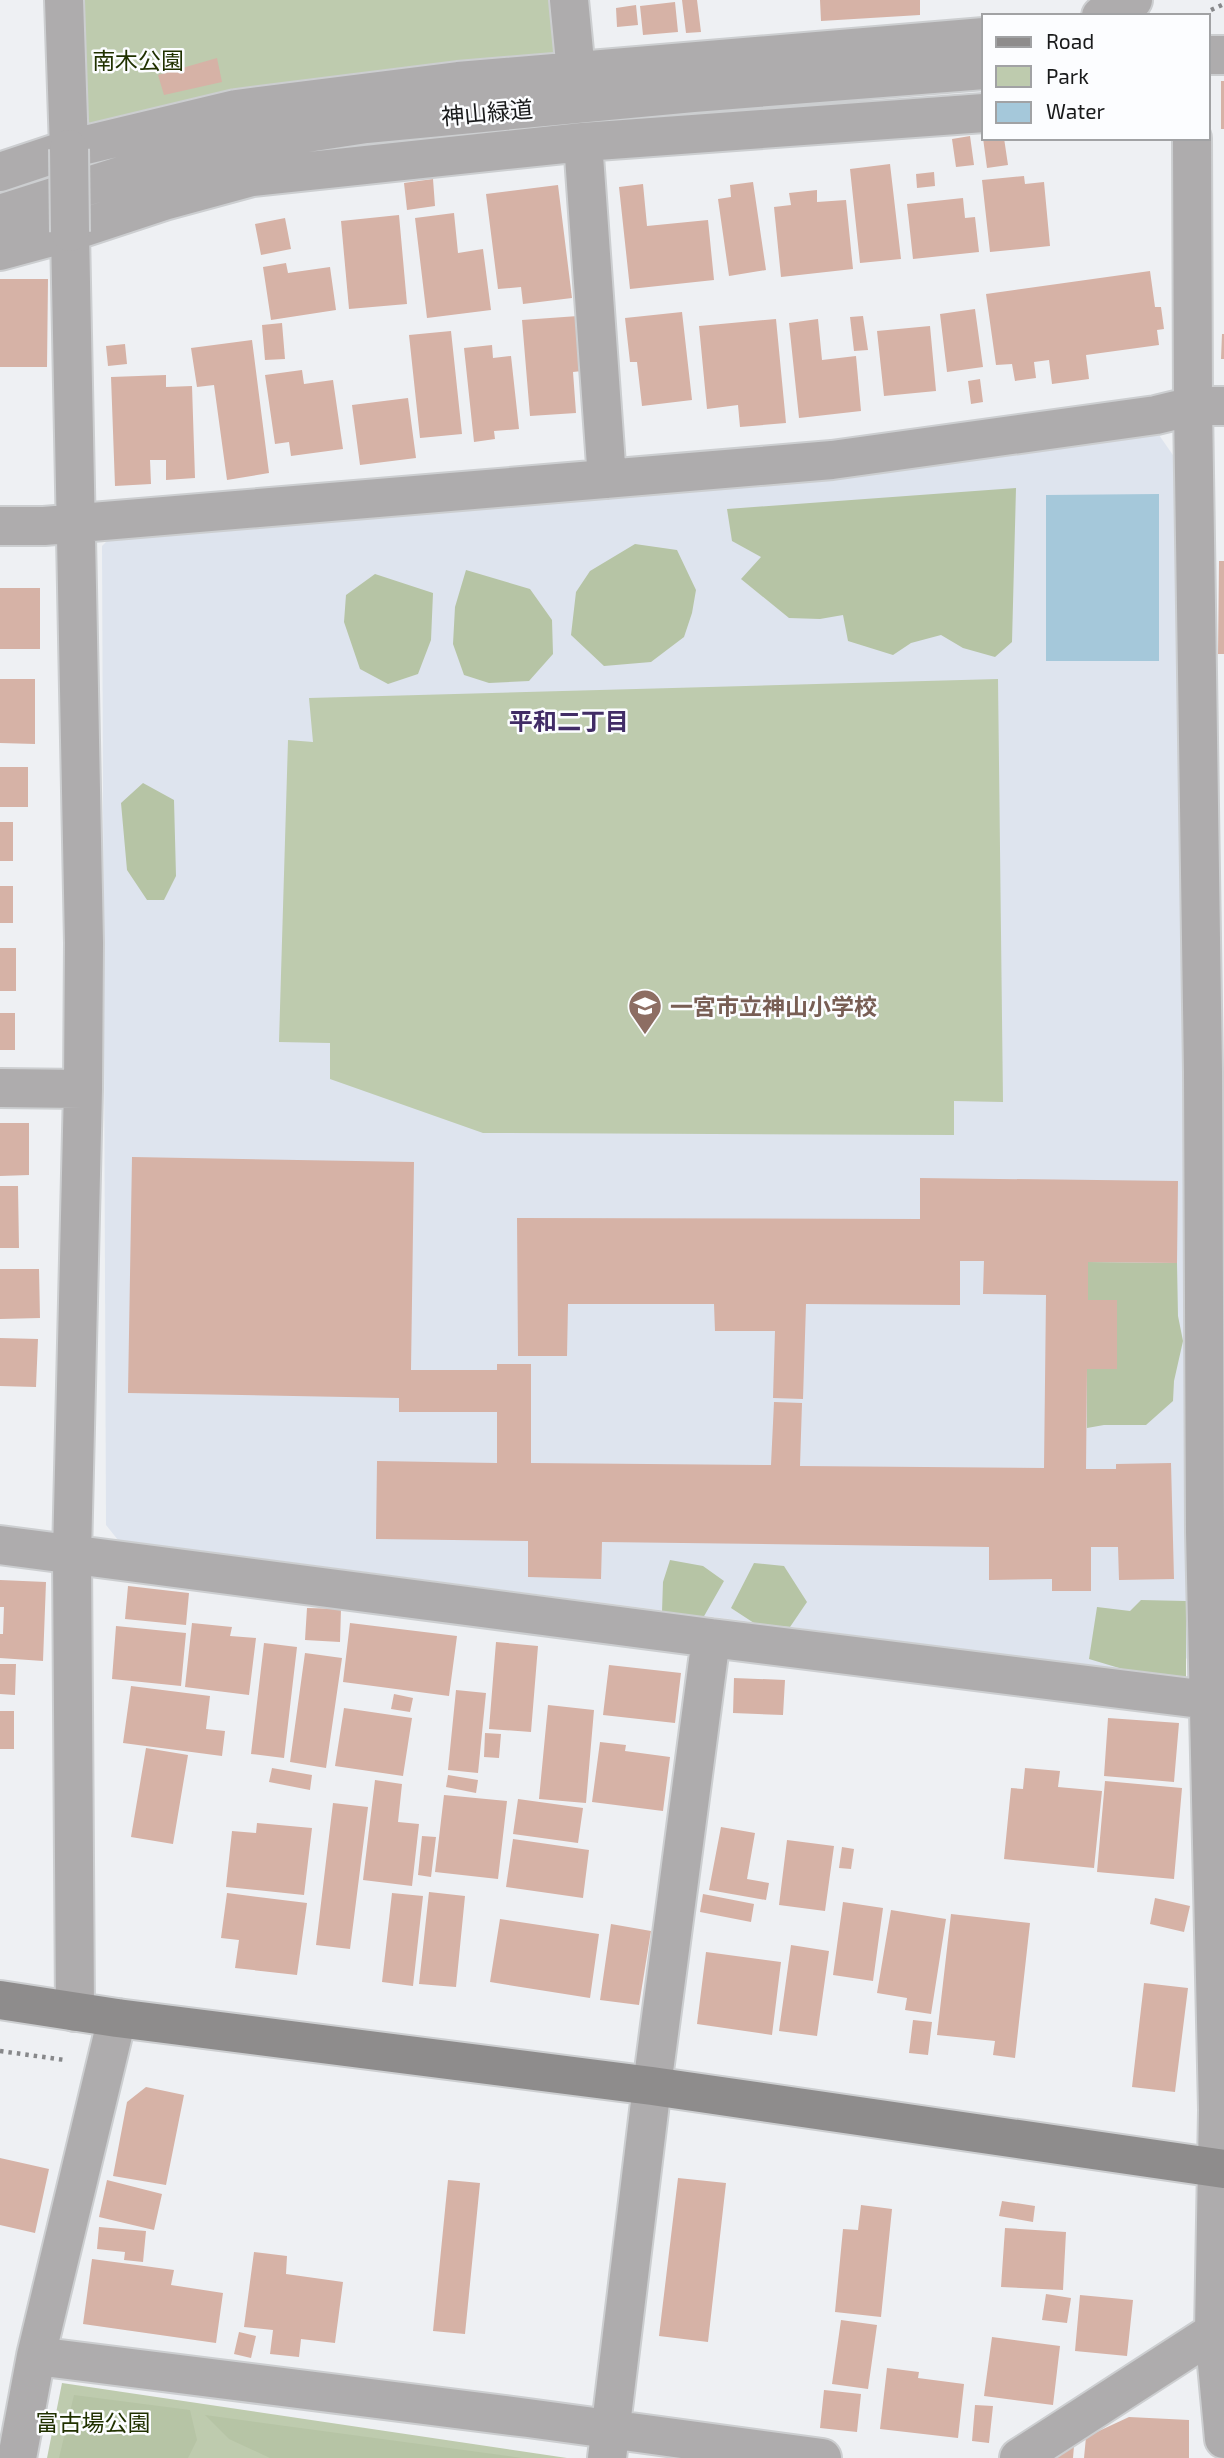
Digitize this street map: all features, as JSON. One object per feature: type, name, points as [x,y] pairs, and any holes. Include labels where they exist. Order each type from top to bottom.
[{"type":"street","points":[[64,0],[84,943],[72,1555],[75,2012]]},
{"type":"street","points":[[569,0],[576,72]]},
{"type":"street","points":[[1109,14],[1135,0],[1148,14]]},
{"type":"street","points":[[0,172],[69,149],[236,109],[458,81],[982,37]]},
{"type":"street","name":"神山緑道","points":[[0,214],[164,162],[280,138],[366,124],[693,93],[982,71]]},
{"type":"street","points":[[0,251],[252,177],[583,142],[982,113]]},
{"type":"street","points":[[1192,140],[1209,406],[1214,1072],[1213,1724],[1221,2169],[1214,2332],[1224,2439]]},
{"type":"street","points":[[583,142],[607,479]]},
{"type":"street","points":[[0,526],[76,524],[832,460],[1209,406]]},
{"type":"street","points":[[0,1088],[83,1089]]},
{"type":"street","points":[[0,1545],[711,1638],[1213,1724]]},
{"type":"street","points":[[609,2444],[652,2086],[711,1638]]},
{"type":"street","points":[[0,2000],[117,2018],[652,2086],[1221,2169]]},
{"type":"street","points":[[17,2458],[36,2356],[117,2018]]},
{"type":"street","points":[[1020,2458],[1214,2332]]},
{"type":"street","points":[[36,2356],[609,2444],[822,2458]]},
{"type":"path","points":[[0,2051],[106,2065]]},
{"type":"shaded area","name":"一宮市立神山小学校","points":[[1159,435],[1184,471],[1187,1658],[1170,1676],[118,1540],[106,1525],[102,546],[116,532]]},
{"type":"green space","name":"南木公園","points":[[71,0],[562,0],[568,65],[79,138]]},
{"type":"green space","points":[[1016,488],[1012,642],[995,657],[963,648],[941,635],[911,643],[893,655],[848,641],[843,615],[820,619],[789,618],[741,579],[761,557],[732,541],[727,509]]},
{"type":"green space","points":[[635,544],[677,550],[696,590],[692,613],[684,637],[651,662],[604,666],[571,635],[576,592],[590,571]]},
{"type":"green space","points":[[466,570],[530,589],[552,620],[553,654],[529,681],[489,683],[464,675],[453,644],[455,607]]},
{"type":"green space","points":[[375,574],[433,593],[431,640],[418,674],[388,684],[360,669],[344,622],[346,595]]},
{"type":"green space","points":[[998,679],[1003,1102],[954,1101],[954,1135],[483,1133],[330,1079],[330,1043],[279,1042],[288,740],[313,742],[309,698]]},
{"type":"green space","points":[[143,783],[174,800],[176,876],[164,900],[147,900],[127,870],[121,803]]},
{"type":"green space","points":[[1088,1262],[1177,1263],[1178,1316],[1183,1341],[1174,1381],[1173,1401],[1146,1425],[1104,1425],[1087,1428],[1087,1369],[1117,1369],[1088,1300]]},
{"type":"green space","points":[[670,1560],[703,1566],[724,1581],[703,1618],[662,1612],[663,1582]]},
{"type":"green space","points":[[754,1563],[784,1566],[807,1602],[790,1627],[757,1625],[731,1608]]},
{"type":"green space","points":[[1141,1600],[1186,1601],[1186,1688],[1089,1659],[1097,1607],[1130,1611]]},
{"type":"green space","name":"富古場公園","points":[[62,2383],[567,2458],[47,2458]]},
{"type":"green space","points":[[74,2395],[190,2410],[197,2440],[188,2458],[59,2458]]},
{"type":"green space","points":[[205,2415],[522,2458],[270,2458],[229,2439]]},
{"type":"water","points":[[1159,494],[1159,661],[1046,661],[1046,495]]},
{"type":"building","points":[[682,0],[697,0],[701,32],[686,33]]},
{"type":"building","points":[[820,0],[920,0],[920,15],[821,21]]},
{"type":"building","points":[[675,2],[678,32],[643,35],[640,6]]},
{"type":"building","points":[[636,5],[638,25],[617,27],[616,8]]},
{"type":"building","points":[[217,58],[222,82],[164,95],[158,75]]},
{"type":"building","points":[[1221,81],[1224,81],[1224,129],[1221,129]]},
{"type":"building","points":[[970,136],[974,165],[956,167],[952,139]]},
{"type":"building","points":[[983,140],[1004,140],[1008,165],[987,168]]},
{"type":"building","points":[[890,164],[901,259],[860,263],[850,169]]},
{"type":"building","points":[[934,172],[935,186],[917,188],[916,174]]},
{"type":"building","points":[[1024,176],[1025,184],[1044,182],[1050,246],[990,252],[982,180]]},
{"type":"building","points":[[433,179],[435,206],[407,210],[404,183]]},
{"type":"building","points":[[753,182],[766,270],[729,276],[718,199],[731,197],[730,185]]},
{"type":"building","points":[[643,184],[647,226],[708,220],[714,280],[630,289],[619,187]]},
{"type":"building","points":[[558,185],[572,298],[523,304],[521,287],[498,289],[486,194]]},
{"type":"building","points":[[817,190],[817,202],[846,200],[853,269],[781,277],[774,207],[791,205],[789,193]]},
{"type":"building","points":[[963,198],[965,218],[975,217],[979,252],[913,259],[907,204]]},
{"type":"building","points":[[454,213],[458,253],[483,249],[491,310],[427,318],[415,218]]},
{"type":"building","points":[[399,215],[407,304],[349,309],[341,221]]},
{"type":"building","points":[[285,218],[291,249],[261,255],[255,224]]},
{"type":"building","points":[[286,263],[288,273],[330,267],[336,310],[271,320],[263,267]]},
{"type":"building","points":[[1150,271],[1155,307],[1161,307],[1164,329],[1157,330],[1159,345],[1086,355],[1089,379],[1052,384],[1049,360],[1034,362],[1036,378],[1015,381],[1012,364],[996,365],[986,294]]},
{"type":"building","points":[[0,279],[48,279],[47,367],[0,367]]},
{"type":"building","points":[[975,309],[983,367],[947,372],[940,314]]},
{"type":"building","points":[[682,312],[692,400],[642,406],[637,362],[630,362],[625,318]]},
{"type":"building","points":[[578,316],[582,371],[573,372],[576,413],[530,416],[522,320]]},
{"type":"building","points":[[863,316],[868,350],[854,351],[850,317]]},
{"type":"building","points":[[776,319],[786,423],[740,427],[738,405],[707,409],[699,326]]},
{"type":"building","points":[[818,319],[822,360],[856,356],[861,411],[799,418],[789,323]]},
{"type":"building","points":[[282,323],[285,359],[265,360],[262,325]]},
{"type":"building","points":[[930,326],[936,391],[884,396],[877,331]]},
{"type":"building","points":[[451,331],[462,434],[420,438],[409,335]]},
{"type":"building","points":[[1224,334],[1224,359],[1221,359]]},
{"type":"building","points":[[252,340],[269,473],[227,480],[214,385],[197,387],[191,348]]},
{"type":"building","points":[[125,344],[127,364],[108,366],[106,346]]},
{"type":"building","points":[[492,345],[493,358],[511,356],[519,429],[494,431],[495,439],[474,442],[464,348]]},
{"type":"building","points":[[302,370],[304,384],[333,380],[343,449],[291,456],[289,442],[275,444],[265,375]]},
{"type":"building","points":[[166,375],[166,387],[192,386],[195,478],[166,480],[166,460],[150,460],[151,484],[115,486],[111,377]]},
{"type":"building","points":[[980,379],[983,402],[971,404],[968,381]]},
{"type":"building","points":[[408,398],[416,458],[360,465],[352,405]]},
{"type":"building","points":[[1219,561],[1224,561],[1224,654],[1218,654]]},
{"type":"building","points":[[0,588],[40,588],[40,649],[0,649]]},
{"type":"building","points":[[0,679],[35,679],[35,744],[0,743]]},
{"type":"building","points":[[0,767],[28,767],[28,807],[0,807]]},
{"type":"building","points":[[0,822],[13,822],[13,861],[0,861]]},
{"type":"building","points":[[0,886],[13,886],[13,923],[0,923]]},
{"type":"building","points":[[0,948],[16,948],[16,991],[0,991]]},
{"type":"building","points":[[0,1013],[15,1013],[15,1050],[0,1050]]},
{"type":"building","points":[[0,1123],[29,1123],[29,1175],[0,1176]]},
{"type":"building","points":[[132,1157],[414,1162],[411,1370],[497,1370],[497,1364],[531,1364],[531,1463],[771,1465],[774,1402],[802,1403],[800,1466],[1044,1468],[1046,1295],[983,1294],[984,1261],[960,1261],[960,1305],[806,1304],[803,1399],[773,1398],[775,1331],[715,1331],[714,1304],[568,1304],[567,1356],[518,1356],[517,1218],[920,1219],[920,1178],[1178,1181],[1177,1263],[1088,1262],[1088,1300],[1117,1300],[1117,1369],[1087,1369],[1086,1469],[1116,1469],[1116,1464],[1171,1463],[1174,1579],[1119,1580],[1118,1547],[1091,1547],[1091,1591],[1052,1591],[1052,1579],[989,1580],[989,1547],[602,1542],[601,1579],[528,1577],[528,1541],[376,1539],[377,1461],[497,1463],[497,1412],[399,1412],[399,1398],[128,1393]]},
{"type":"building","points":[[0,1186],[18,1186],[19,1248],[0,1248]]},
{"type":"building","points":[[0,1269],[39,1269],[40,1318],[0,1319]]},
{"type":"building","points":[[0,1338],[38,1339],[36,1387],[0,1386]]},
{"type":"building","points":[[0,1580],[46,1582],[43,1661],[0,1658],[4,1607],[0,1607]]},
{"type":"building","points":[[128,1586],[189,1593],[186,1625],[125,1619]]},
{"type":"building","points":[[307,1608],[341,1609],[340,1642],[305,1640]]},
{"type":"building","points":[[192,1623],[232,1627],[230,1636],[256,1638],[249,1695],[185,1687]]},
{"type":"building","points":[[350,1623],[457,1636],[449,1696],[343,1682]]},
{"type":"building","points":[[116,1626],[186,1633],[181,1686],[112,1679]]},
{"type":"building","points":[[496,1642],[538,1646],[531,1732],[489,1729]]},
{"type":"building","points":[[264,1643],[297,1647],[284,1758],[251,1754]]},
{"type":"building","points":[[305,1653],[342,1658],[326,1768],[290,1762]]},
{"type":"building","points":[[0,1664],[16,1664],[15,1695],[0,1694]]},
{"type":"building","points":[[609,1665],[681,1673],[675,1723],[603,1715]]},
{"type":"building","points":[[734,1678],[785,1680],[783,1715],[733,1713]]},
{"type":"building","points":[[131,1686],[210,1696],[206,1729],[225,1731],[222,1756],[123,1743]]},
{"type":"building","points":[[456,1690],[486,1693],[478,1773],[448,1770]]},
{"type":"building","points":[[394,1694],[413,1698],[410,1712],[391,1709]]},
{"type":"building","points":[[548,1705],[594,1710],[586,1803],[539,1799]]},
{"type":"building","points":[[344,1708],[412,1718],[403,1776],[335,1766]]},
{"type":"building","points":[[0,1711],[14,1711],[14,1749],[0,1749]]},
{"type":"building","points":[[1108,1718],[1179,1723],[1174,1782],[1104,1776]]},
{"type":"building","points":[[485,1733],[501,1734],[499,1758],[484,1757]]},
{"type":"building","points":[[600,1742],[626,1745],[625,1751],[670,1757],[663,1811],[592,1802]]},
{"type":"building","points":[[146,1748],[188,1755],[173,1844],[131,1837]]},
{"type":"building","points":[[272,1768],[312,1775],[310,1790],[269,1782]]},
{"type":"building","points":[[1025,1768],[1060,1771],[1058,1787],[1102,1791],[1094,1868],[1004,1859],[1011,1788],[1023,1789]]},
{"type":"building","points":[[448,1775],[478,1780],[476,1793],[446,1787]]},
{"type":"building","points":[[375,1780],[402,1784],[398,1822],[419,1824],[412,1886],[363,1880]]},
{"type":"building","points":[[1105,1781],[1182,1788],[1174,1879],[1097,1872]]},
{"type":"building","points":[[444,1795],[507,1801],[498,1879],[435,1872]]},
{"type":"building","points":[[518,1799],[583,1808],[578,1843],[513,1834]]},
{"type":"building","points":[[333,1803],[368,1807],[350,1949],[316,1945]]},
{"type":"building","points":[[257,1823],[312,1828],[304,1895],[226,1887],[232,1831],[256,1833]]},
{"type":"building","points":[[721,1827],[755,1833],[747,1879],[769,1883],[766,1900],[709,1890]]},
{"type":"building","points":[[422,1836],[436,1837],[431,1877],[418,1875]]},
{"type":"building","points":[[513,1839],[589,1850],[583,1898],[506,1887]]},
{"type":"building","points":[[787,1840],[834,1846],[825,1911],[779,1905]]},
{"type":"building","points":[[842,1847],[854,1849],[851,1869],[839,1868]]},
{"type":"building","points":[[429,1892],[465,1896],[456,1987],[419,1984]]},
{"type":"building","points":[[227,1893],[307,1903],[297,1975],[235,1968],[239,1940],[221,1938]]},
{"type":"building","points":[[392,1893],[423,1896],[413,1986],[382,1982]]},
{"type":"building","points":[[703,1894],[754,1904],[751,1922],[700,1912]]},
{"type":"building","points":[[1155,1898],[1190,1906],[1184,1932],[1150,1924]]},
{"type":"building","points":[[843,1902],[883,1908],[873,1981],[833,1975]]},
{"type":"building","points":[[891,1910],[946,1919],[931,2014],[905,2010],[907,1998],[877,1993]]},
{"type":"building","points":[[951,1914],[1030,1923],[1015,2058],[993,2055],[995,2041],[937,2035]]},
{"type":"building","points":[[500,1919],[599,1934],[590,1998],[490,1982]]},
{"type":"building","points":[[611,1924],[651,1931],[639,2005],[600,2000]]},
{"type":"building","points":[[791,1945],[829,1951],[817,2036],[779,2031]]},
{"type":"building","points":[[706,1952],[781,1962],[772,2035],[697,2024]]},
{"type":"building","points":[[1144,1983],[1188,1988],[1175,2092],[1132,2087]]},
{"type":"building","points":[[913,2020],[932,2022],[928,2055],[909,2053]]},
{"type":"building","points":[[146,2087],[184,2095],[166,2185],[113,2176],[127,2102]]},
{"type":"building","points":[[0,2158],[49,2169],[35,2233],[0,2225]]},
{"type":"building","points":[[678,2178],[726,2183],[708,2342],[659,2336]]},
{"type":"building","points":[[107,2180],[162,2194],[154,2230],[99,2217]]},
{"type":"building","points":[[448,2180],[480,2183],[465,2334],[433,2331]]},
{"type":"building","points":[[1002,2201],[1035,2206],[1033,2222],[999,2216]]},
{"type":"building","points":[[861,2205],[892,2209],[881,2317],[835,2312],[843,2229],[858,2230]]},
{"type":"building","points":[[99,2227],[146,2231],[143,2262],[124,2260],[125,2252],[97,2249]]},
{"type":"building","points":[[1005,2228],[1066,2232],[1063,2290],[1001,2287]]},
{"type":"building","points":[[254,2252],[287,2256],[286,2274],[343,2282],[335,2343],[301,2339],[299,2357],[270,2354],[273,2330],[244,2327]]},
{"type":"building","points":[[92,2259],[174,2270],[171,2285],[223,2293],[216,2343],[83,2324]]},
{"type":"building","points":[[1046,2294],[1071,2298],[1067,2323],[1042,2320]]},
{"type":"building","points":[[1080,2295],[1133,2300],[1127,2356],[1075,2351]]},
{"type":"building","points":[[841,2320],[877,2325],[868,2389],[832,2384]]},
{"type":"building","points":[[239,2332],[256,2336],[251,2358],[234,2354]]},
{"type":"building","points":[[992,2337],[1060,2346],[1053,2405],[984,2396]]},
{"type":"building","points":[[887,2368],[919,2372],[918,2378],[964,2384],[958,2438],[880,2429]]},
{"type":"building","points":[[824,2390],[861,2394],[857,2432],[820,2428]]},
{"type":"building","points":[[975,2405],[993,2406],[989,2443],[972,2441]]},
{"type":"building","points":[[1129,2417],[1189,2420],[1189,2458],[1084,2458],[1086,2437]]},
{"type":"building","points":[[1074,2446],[1073,2458],[1052,2458]]},
{"type":"place","name":"一宮市立神山小学校","points":[[645,1036]]},
{"type":"district","name":"平和二丁目","points":[[569,720]]}]
